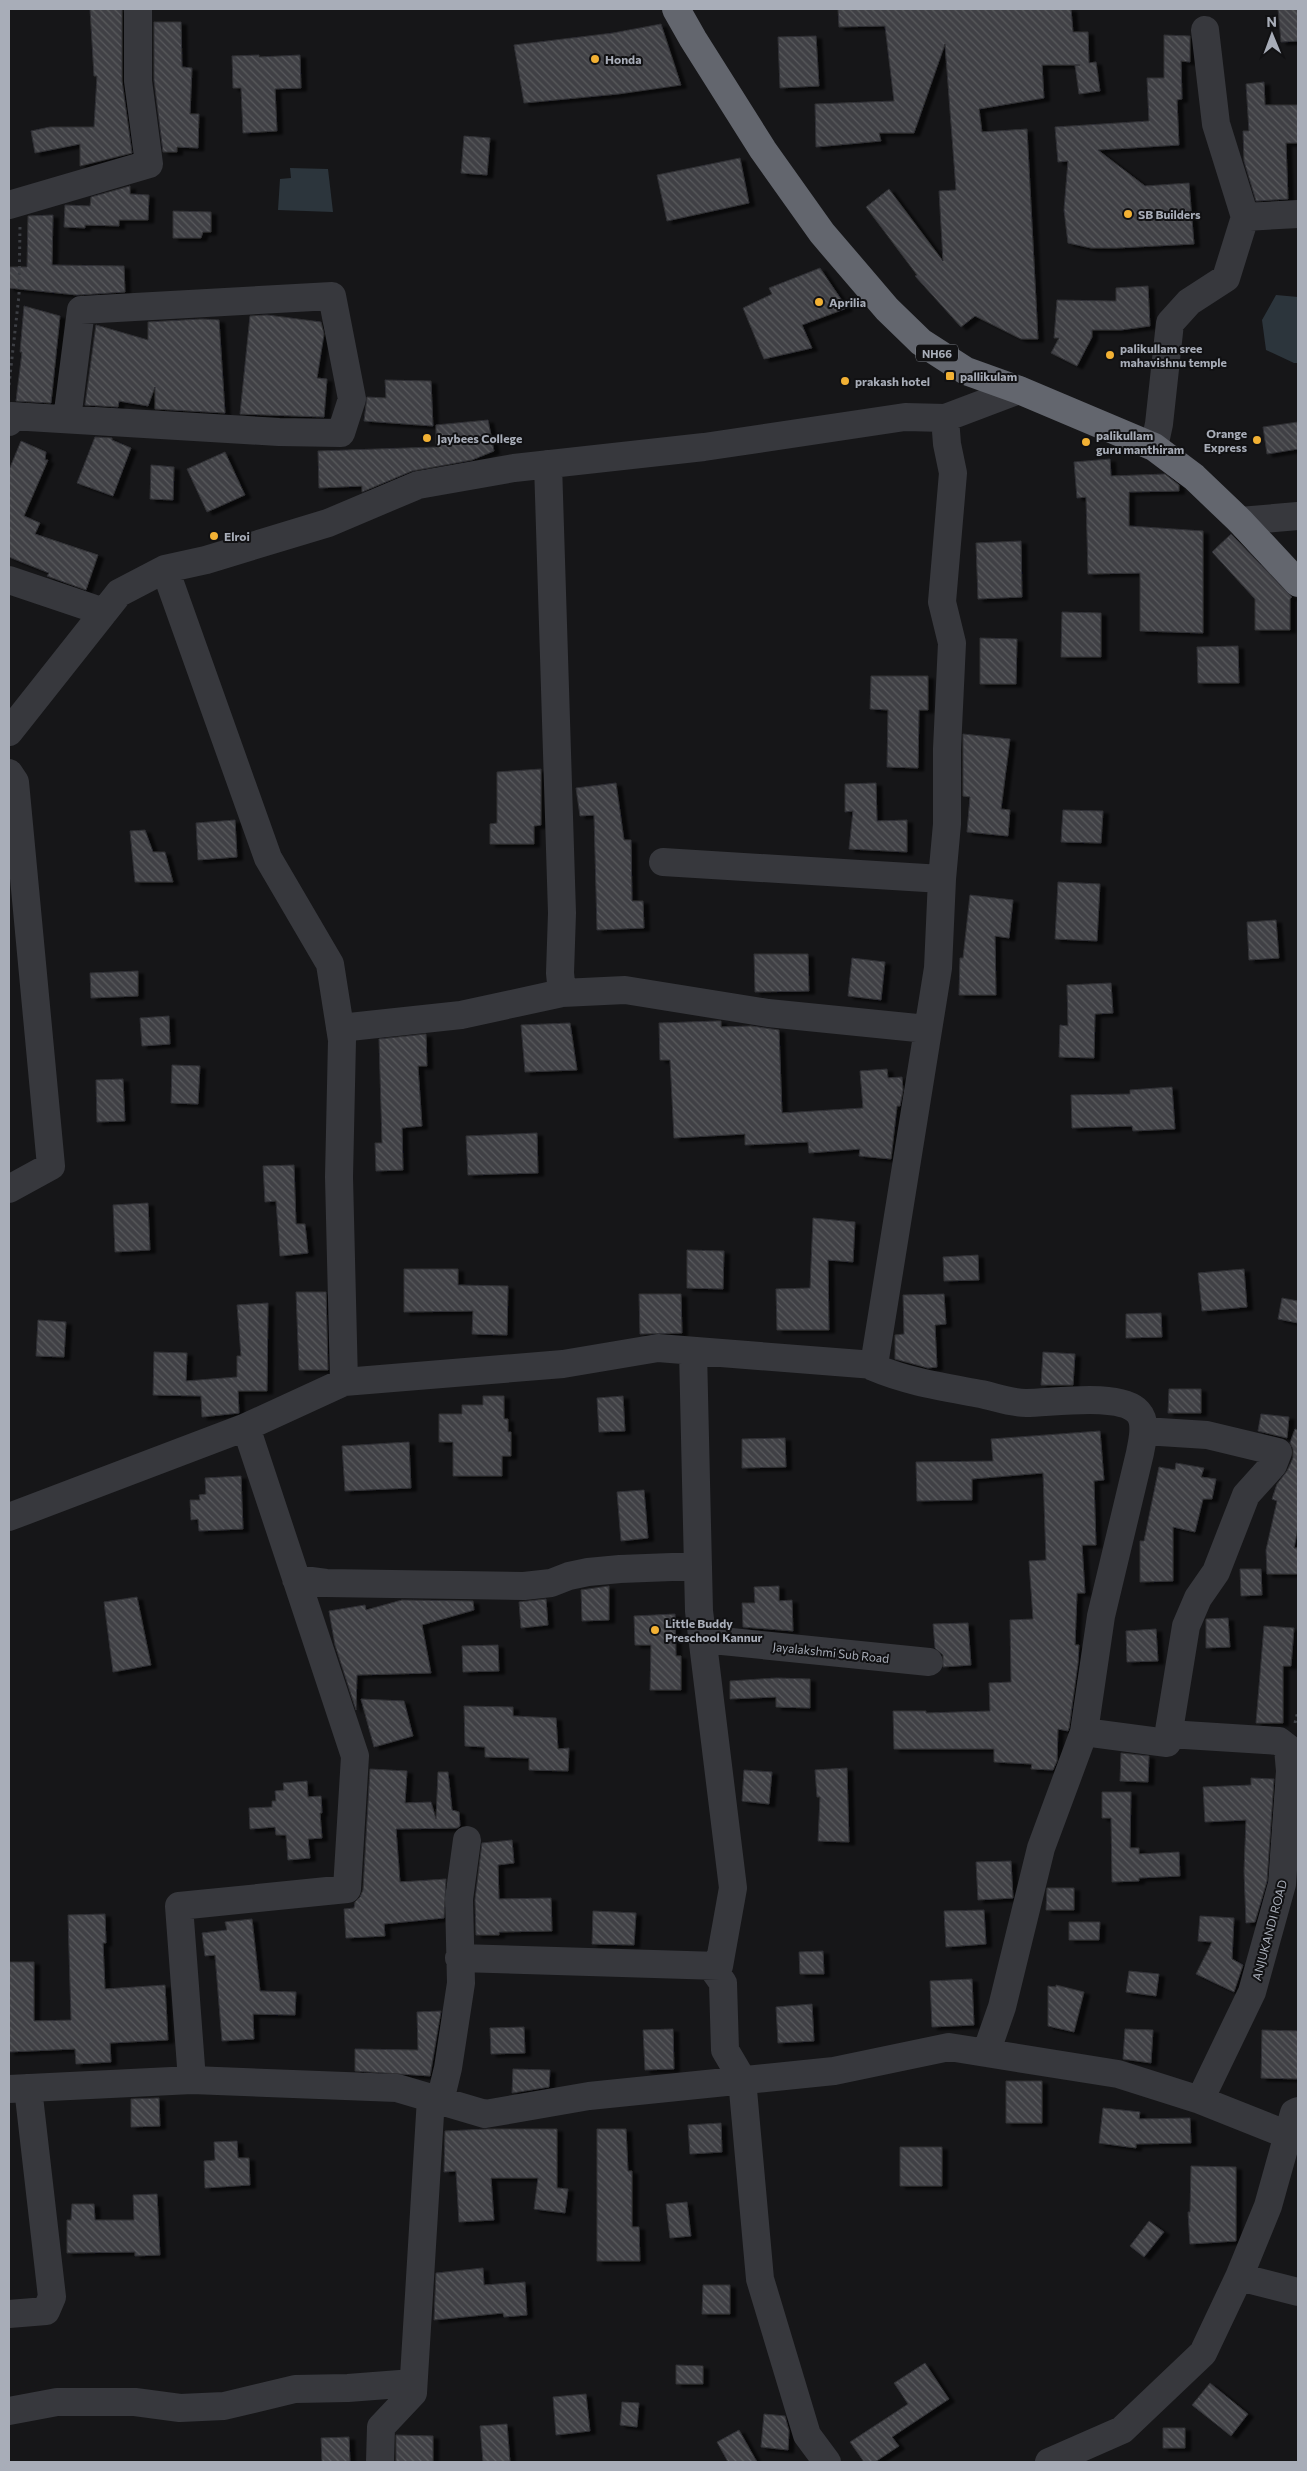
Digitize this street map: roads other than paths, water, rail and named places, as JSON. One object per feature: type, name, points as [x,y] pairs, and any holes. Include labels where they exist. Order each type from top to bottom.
[{"type":"highway","name":"NH66","points":[[676,9],[763,150],[822,232],[888,309],[921,342],[966,371],[1019,390],[1154,447],[1194,477],[1240,520],[1298,582]]},
{"type":"street","points":[[15,204],[149,164],[138,81],[138,9]]},
{"type":"street","points":[[1154,447],[1159,424],[1170,323],[1188,302],[1226,278],[1245,217],[1216,124],[1205,30]]},
{"type":"street","points":[[1245,217],[1298,214]]},
{"type":"street","points":[[9,418],[67,419],[278,432],[341,433],[352,399],[332,296],[81,310],[67,419]]},
{"type":"street","points":[[9,732],[119,593],[165,570],[206,560],[328,523],[418,485],[548,464],[704,447],[905,417],[945,418],[1019,390]]},
{"type":"street","points":[[945,418],[947,444],[953,472],[942,602],[952,643],[947,749],[947,824],[942,878],[938,968],[873,1367],[899,1378],[1024,1403],[1088,1400],[1127,1405],[1138,1412],[1142,1419],[1144,1431],[1101,1616],[1084,1732],[1041,1848],[1002,2007],[986,2053]]},
{"type":"street","points":[[548,464],[562,913],[560,973],[562,993]]},
{"type":"street","points":[[1240,520],[1298,516]]},
{"type":"street","points":[[165,570],[268,858],[330,964],[342,1040],[340,1178],[344,1382]]},
{"type":"street","points":[[9,580],[104,612]]},
{"type":"street","points":[[9,772],[15,782],[51,1166],[9,1189]]},
{"type":"street","points":[[663,862],[942,878]]},
{"type":"street","points":[[340,1028],[461,1015],[562,993],[625,990],[768,1013],[927,1029]]},
{"type":"street","points":[[9,1517],[246,1427],[344,1382],[563,1364],[658,1348],[874,1365]]},
{"type":"street","points":[[459,1958],[718,1966],[732,1888],[702,1639],[698,1566],[693,1351]]},
{"type":"street","points":[[192,2080],[179,1906],[347,1889],[355,1756],[246,1427]]},
{"type":"street","points":[[1144,1431],[1206,1435],[1288,1454]]},
{"type":"street","points":[[1084,1732],[1167,1743],[1186,1626],[1198,1598],[1216,1572],[1246,1495],[1273,1465],[1288,1454]]},
{"type":"street","points":[[296,1579],[326,1583],[524,1586],[551,1583],[569,1576],[588,1572],[698,1566]]},
{"type":"street","name":"Jayalakshmi Sub Road","points":[[702,1639],[929,1662]]},
{"type":"street","name":"ANJUKANDI ROAD","points":[[1169,1734],[1279,1740],[1288,1748],[1290,1771],[1282,1884],[1252,1992],[1200,2100]]},
{"type":"street","points":[[380,2462],[381,2427],[413,2393],[436,2099],[454,2032],[460,1983],[459,1899],[467,1840]]},
{"type":"street","points":[[711,1966],[723,1983],[725,2050],[742,2079],[760,2279],[807,2435],[827,2462]]},
{"type":"street","points":[[9,2314],[46,2311],[52,2297],[18,2089],[192,2080],[396,2088],[485,2114],[589,2096],[834,2071],[949,2047],[1118,2074],[1200,2100],[1293,2123],[1268,2206],[1239,2277],[1203,2353],[1122,2430],[1049,2462]]},
{"type":"street","points":[[1239,2277],[1298,2292]]},
{"type":"street","points":[[9,2410],[58,2402],[135,2402],[180,2408],[224,2406],[295,2389],[348,2388],[414,2383]]},
{"type":"place","name":"Honda","points":[[595,59]]},
{"type":"place","name":"SB Builders","points":[[1128,214]]},
{"type":"place","name":"Aprilia","points":[[819,302]]},
{"type":"place","name":"palikullam sree mahavishnu temple","points":[[1110,355]]},
{"type":"place","name":"pallikulam","points":[[950,376]]},
{"type":"place","name":"prakash hotel","points":[[845,381]]},
{"type":"place","name":"Jaybees College","points":[[427,438]]},
{"type":"place","name":"Orange Express","points":[[1257,440]]},
{"type":"place","name":"palikullam guru manthiram","points":[[1086,442]]},
{"type":"place","name":"Elroi","points":[[214,536]]},
{"type":"place","name":"Little Buddy Preschool Kannur","points":[[655,1630]]}]
